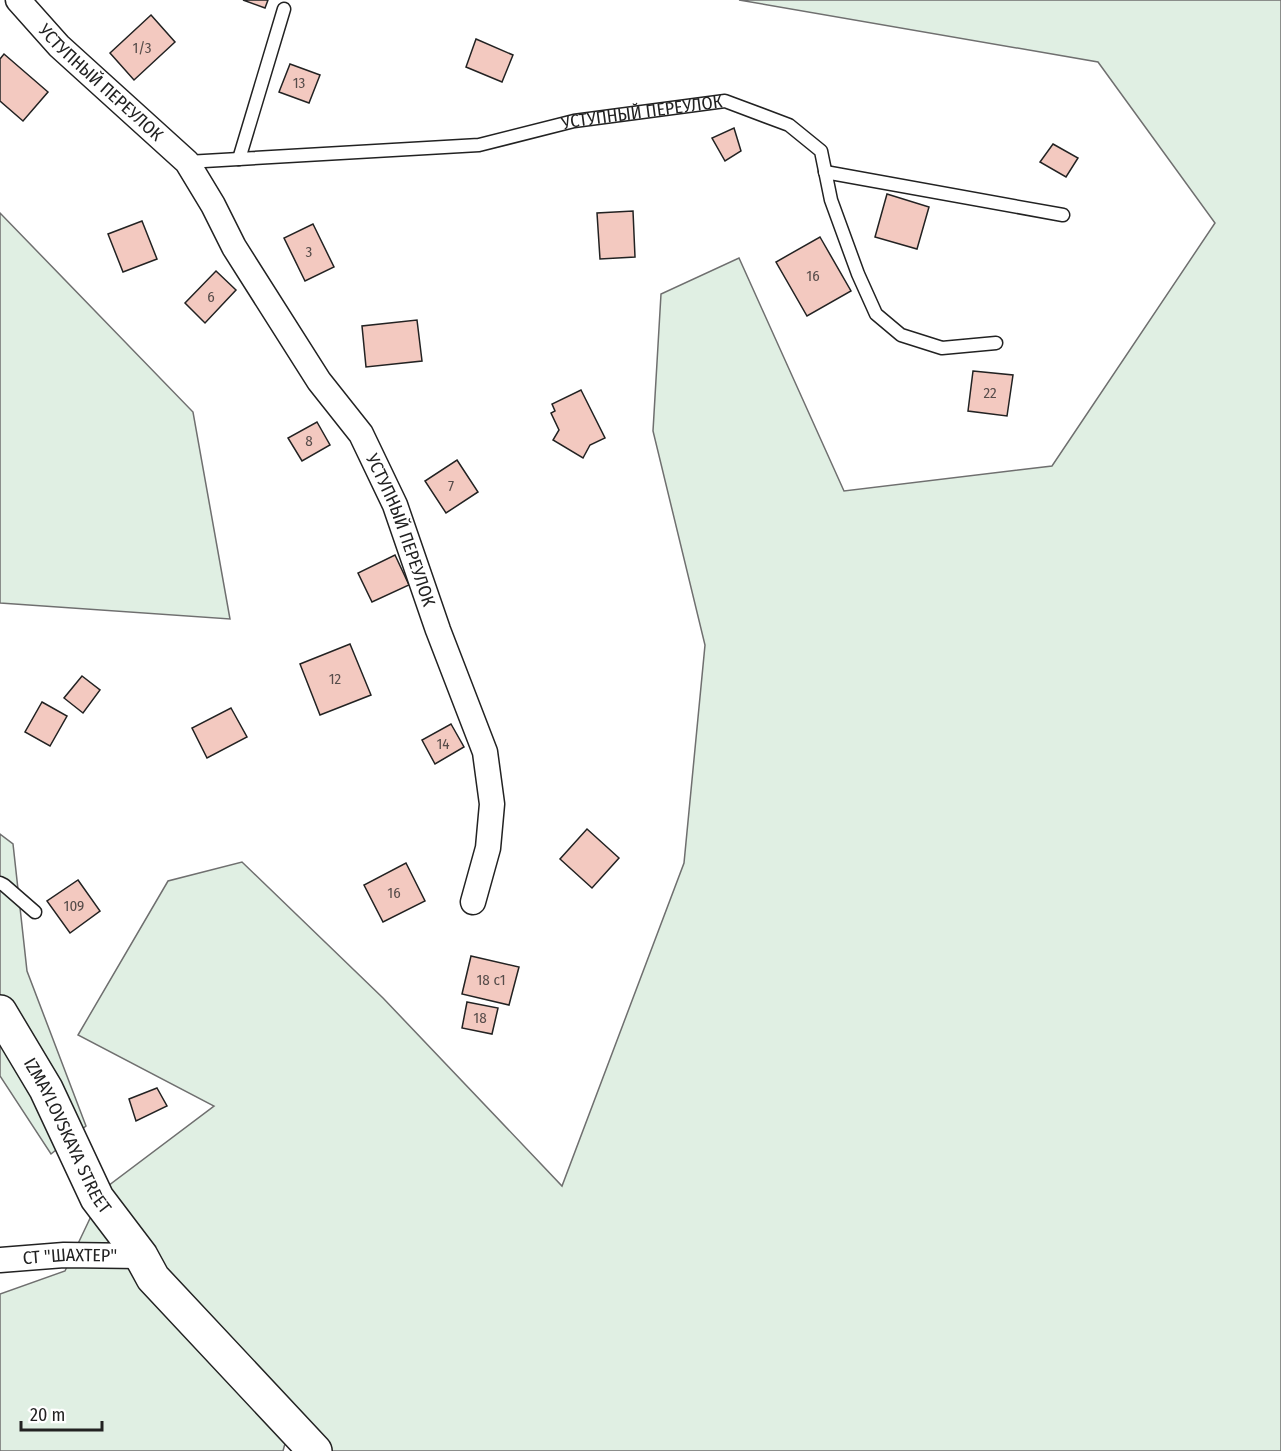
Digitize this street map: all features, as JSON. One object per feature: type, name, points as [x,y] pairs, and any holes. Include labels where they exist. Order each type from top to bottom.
[{"type":"street","name":"УСТУПНЫЙ ПЕРЕУЛОК","points":[[18,0],[59,46],[187,162],[213,205],[234,247],[319,381],[361,434],[395,506],[438,630],[485,752],[492,804],[488,848],[473,902]]},
{"type":"street","name":"IZMAYLOVSKAYA STREET","points":[[0,1012],[45,1089],[97,1198],[141,1256],[153,1278],[315,1451]]},
{"type":"street","name":"СТ \"ШАХТЕР\"","points":[[0,1260],[64,1255],[141,1256]]},
{"type":"lane","points":[[239,159],[284,9]]},
{"type":"lane","name":"УСТУПНЫЙ ПЕРЕУЛОК","points":[[187,162],[478,145],[574,121],[725,101],[789,125],[821,152],[838,221],[876,314],[901,335],[942,348],[996,343]]},
{"type":"lane","points":[[825,172],[1063,215]]},
{"type":"lane","points":[[0,883],[35,912]]},
{"type":"green space","points":[[739,0],[1281,0],[1281,1451],[316,1451],[290,1425],[283,1451],[0,1451],[0,1294],[65,1271],[104,1189],[214,1106],[78,1035],[168,881],[242,862],[383,998],[562,1186],[684,863],[705,645],[653,431],[661,294],[739,258],[844,491],[1052,466],[1215,223],[1098,62]]},
{"type":"green space","points":[[0,213],[193,412],[230,619],[0,603]]},
{"type":"green space","points":[[0,834],[13,844],[27,971],[86,1126],[51,1154],[0,1076]]},
{"type":"building","points":[[243,0],[268,0],[265,8]]},
{"type":"building","points":[[151,15],[175,42],[134,80],[110,53]]},
{"type":"building","points":[[476,39],[513,55],[502,82],[466,67]]},
{"type":"building","points":[[4,54],[48,92],[23,121],[0,101],[0,59]]},
{"type":"building","points":[[290,64],[320,75],[309,103],[279,92]]},
{"type":"building","points":[[734,128],[741,151],[725,161],[712,138]]},
{"type":"building","points":[[1053,144],[1078,158],[1066,177],[1040,162]]},
{"type":"building","points":[[887,194],[929,207],[917,249],[875,237]]},
{"type":"building","points":[[633,211],[635,257],[600,259],[597,213]]},
{"type":"building","points":[[142,221],[157,259],[123,272],[108,234]]},
{"type":"building","points":[[313,224],[334,267],[305,281],[284,238]]},
{"type":"building","points":[[820,237],[851,291],[807,316],[776,262]]},
{"type":"building","points":[[216,271],[236,290],[205,323],[185,303]]},
{"type":"building","points":[[417,320],[422,361],[366,367],[362,326]]},
{"type":"building","points":[[973,371],[1013,375],[1007,416],[968,411]]},
{"type":"building","points":[[581,390],[605,438],[590,445],[583,458],[553,440],[559,430],[551,413],[555,411],[552,404]]},
{"type":"building","points":[[317,422],[330,445],[302,461],[288,438]]},
{"type":"building","points":[[457,460],[478,492],[446,513],[425,481]]},
{"type":"building","points":[[395,555],[409,585],[372,602],[358,573]]},
{"type":"building","points":[[350,644],[371,695],[320,715],[300,664]]},
{"type":"building","points":[[82,676],[100,690],[83,713],[64,698]]},
{"type":"building","points":[[42,702],[67,716],[50,746],[25,732]]},
{"type":"building","points":[[231,708],[247,737],[207,758],[192,728]]},
{"type":"building","points":[[451,724],[464,747],[435,764],[422,740]]},
{"type":"building","points":[[587,829],[619,858],[592,888],[560,859]]},
{"type":"building","points":[[406,863],[425,901],[383,922],[364,885]]},
{"type":"building","points":[[78,880],[100,911],[70,933],[47,901]]},
{"type":"building","points":[[471,956],[519,967],[509,1005],[462,994]]},
{"type":"building","points":[[467,1002],[498,1008],[492,1034],[462,1028]]},
{"type":"building","points":[[157,1088],[167,1106],[136,1121],[129,1099]]}]
